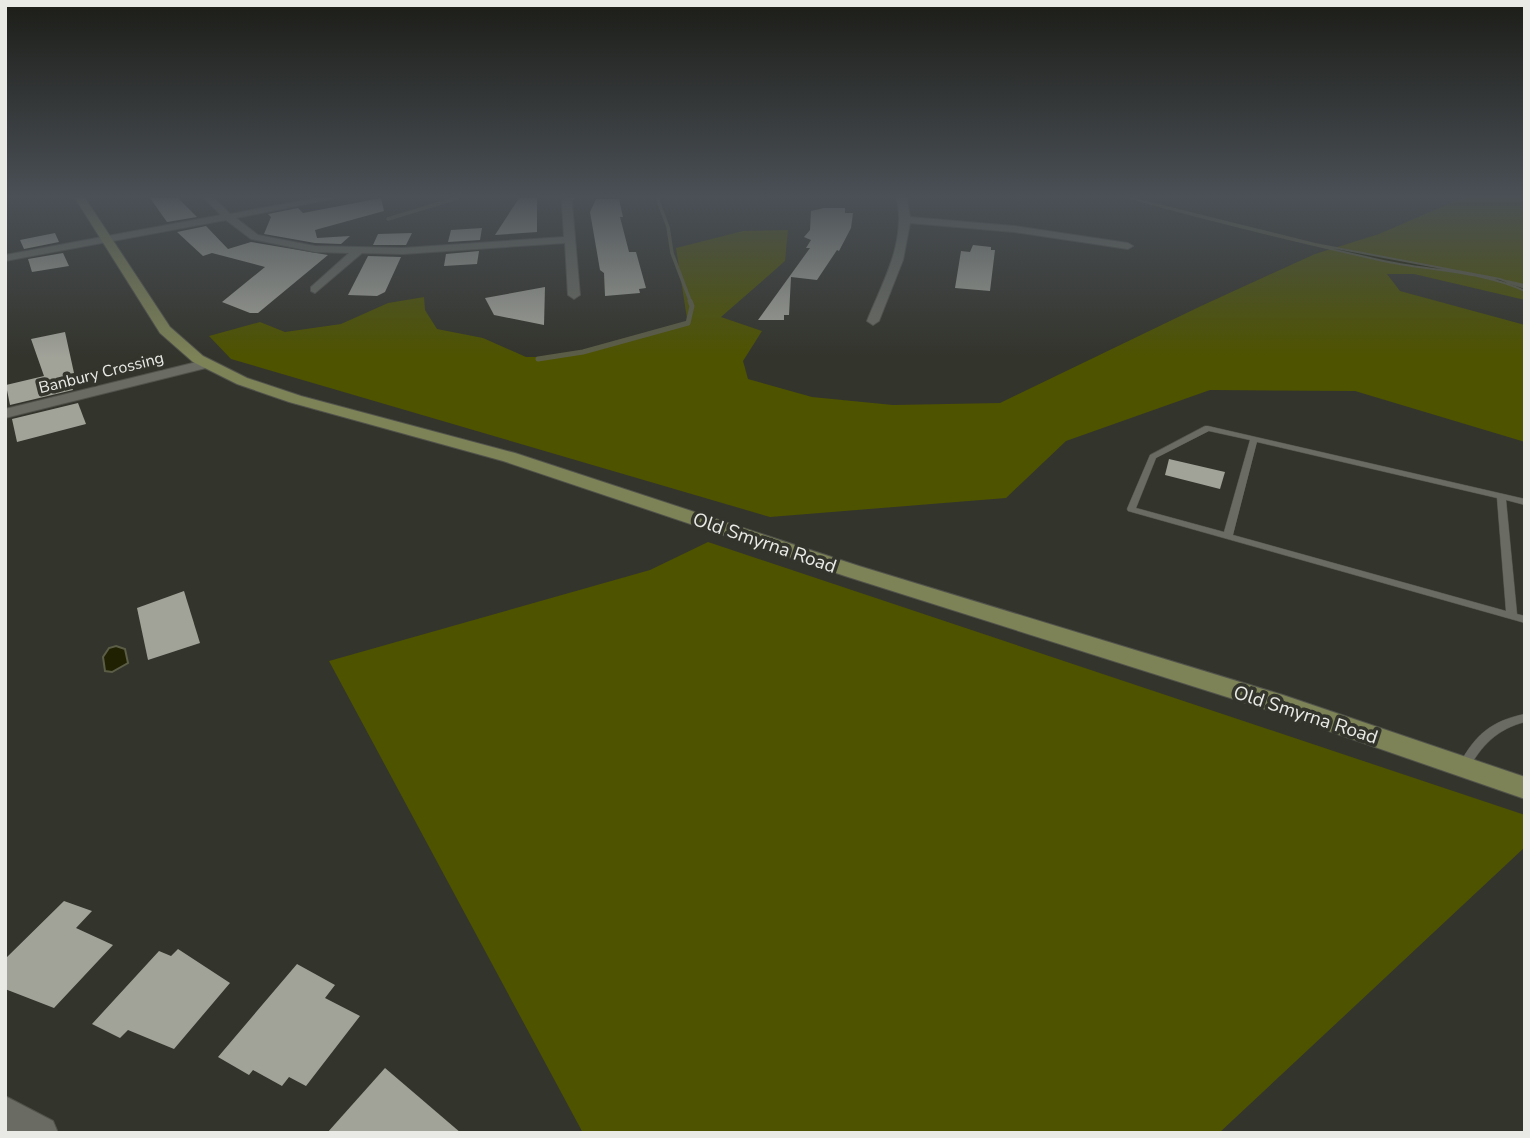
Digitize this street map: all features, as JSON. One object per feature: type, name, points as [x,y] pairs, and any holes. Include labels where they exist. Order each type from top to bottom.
[{"type":"street","points":[[5,258],[44,251]]},
{"type":"street","name":"Old Smyrna Road","points":[[113,251],[160,325],[177,343],[205,364],[275,393],[509,457],[852,571],[1218,684],[1525,788]]},
{"type":"street","points":[[315,289],[358,251]]},
{"type":"street","points":[[571,251],[574,295]]},
{"type":"street","points":[[873,321],[900,251]]},
{"type":"street","name":"Banbury Crossing","points":[[5,414],[205,364]]},
{"type":"street","points":[[5,1113],[41,1133]]},
{"type":"lane","points":[[1525,502],[1208,428],[1153,457],[1131,509],[1525,620]]},
{"type":"lane","points":[[1228,536],[1254,439]]},
{"type":"lane","points":[[1501,497],[1512,617]]},
{"type":"lane","points":[[1464,767],[1473,749],[1491,730],[1525,718]]},
{"type":"shaded area","points":[[676,251],[786,251],[785,261],[721,317],[762,331],[743,361],[748,379],[812,397],[893,405],[1000,403],[1324,251],[1525,251],[1525,300],[1414,274],[1387,274],[1400,291],[1525,325],[1525,442],[1355,391],[1210,390],[1066,441],[1006,498],[770,517],[231,359],[209,336],[260,322],[285,332],[341,324],[388,303],[424,297],[425,310],[437,329],[483,338],[526,357],[561,357],[688,325]]},
{"type":"shaded area","points":[[1342,251],[1500,279],[1525,288],[1525,291],[1490,279]]},
{"type":"shaded area","points":[[708,542],[1525,815],[1525,847],[1219,1133],[583,1133],[329,661],[650,570]]},
{"type":"shaded area","points":[[116,646],[125,649],[128,663],[112,672],[105,671],[103,657],[109,648]]},
{"type":"building","points":[[198,251],[305,251],[328,255],[258,313],[250,313],[222,302],[265,267],[212,253],[203,256]]},
{"type":"building","points":[[479,251],[477,264],[444,266],[446,254]]},
{"type":"building","points":[[597,251],[636,252],[646,288],[639,289],[640,293],[605,296],[604,273],[600,270]]},
{"type":"building","points":[[808,251],[836,251],[817,280],[791,277],[789,315],[784,315],[784,320],[758,320]]},
{"type":"building","points":[[961,251],[995,251],[990,291],[955,288]]},
{"type":"building","points":[[63,253],[69,266],[32,272],[28,259]]},
{"type":"building","points":[[368,256],[401,257],[385,292],[377,296],[348,295]]},
{"type":"building","points":[[545,287],[544,325],[494,315],[485,298]]},
{"type":"building","points":[[65,332],[74,373],[68,374],[73,390],[10,405],[6,385],[44,376],[31,339]]},
{"type":"building","points":[[78,403],[86,424],[17,442],[12,419]]},
{"type":"building","points":[[1169,459],[1225,472],[1220,489],[1165,475]]},
{"type":"building","points":[[184,591],[200,643],[148,660],[137,608]]},
{"type":"building","points":[[64,901],[92,911],[76,928],[113,945],[54,1008],[5,989],[5,959]]},
{"type":"building","points":[[178,949],[230,983],[174,1049],[128,1030],[120,1038],[92,1024],[159,951],[171,956]]},
{"type":"building","points":[[297,964],[335,985],[325,998],[360,1016],[306,1086],[289,1077],[282,1086],[253,1070],[249,1075],[218,1057]]},
{"type":"building","points":[[385,1068],[461,1133],[327,1133]]},
{"type":"waterway","points":[[672,251],[691,303]]},
{"type":"waterway","points":[[1508,282],[1525,286]]},
{"type":"waterway","points":[[538,359],[583,352],[688,323],[692,306],[690,301]]}]
